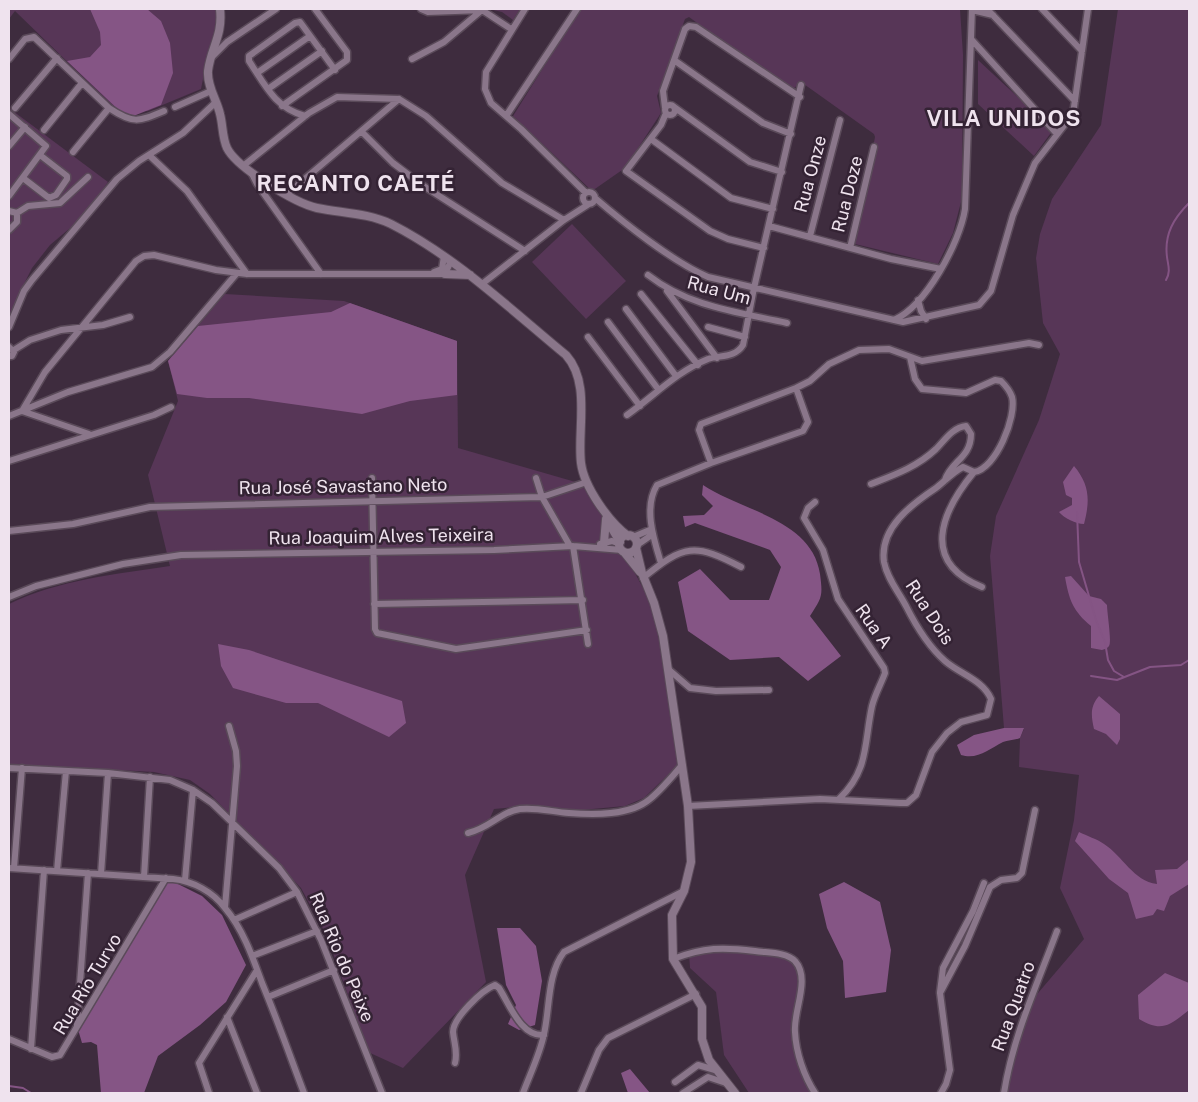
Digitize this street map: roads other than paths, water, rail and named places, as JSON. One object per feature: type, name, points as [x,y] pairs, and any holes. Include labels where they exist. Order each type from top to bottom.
[{"type":"street","points":[[220,9],[221,32],[208,73],[226,146],[247,168],[321,274]]},
{"type":"street","points":[[213,56],[227,42],[276,9]]},
{"type":"street","points":[[282,106],[347,60],[347,52],[315,9]]},
{"type":"street","points":[[421,9],[428,12],[482,10],[511,30]]},
{"type":"street","points":[[525,9],[486,72],[485,89],[491,103],[506,116],[590,204],[614,214]]},
{"type":"street","points":[[506,116],[577,9]]},
{"type":"street","points":[[987,9],[1075,102]]},
{"type":"street","points":[[1042,9],[1082,51]]},
{"type":"street","points":[[572,214],[584,196],[592,193],[595,198],[614,214],[700,273],[754,288],[893,321],[903,322],[926,319],[979,305],[987,299],[991,292],[1020,196],[1035,164],[1073,114],[1088,9]]},
{"type":"street","points":[[412,59],[444,42],[482,10]]},
{"type":"street","points":[[893,321],[900,318],[918,300],[941,269],[963,223],[972,10],[994,16]]},
{"type":"street","points":[[305,116],[288,111],[282,106],[249,61],[252,54],[298,22],[302,24],[335,70]]},
{"type":"street","points":[[782,172],[750,162],[687,118],[670,110],[664,99],[663,91],[687,27],[696,27],[800,97]]},
{"type":"street","points":[[1069,37],[1075,38],[1085,34]]},
{"type":"street","points":[[257,73],[310,36]]},
{"type":"street","points":[[9,59],[21,43],[31,37],[37,39],[109,108],[128,121],[137,121],[164,111]]},
{"type":"street","points":[[971,39],[1058,134]]},
{"type":"street","points":[[268,89],[322,52]]},
{"type":"street","points":[[971,55],[985,56]]},
{"type":"street","points":[[15,108],[57,58]]},
{"type":"street","points":[[674,60],[763,123],[791,134]]},
{"type":"street","points":[[44,130],[82,83]]},
{"type":"street","points":[[1063,88],[1072,87],[1077,83]]},
{"type":"street","points":[[627,415],[676,376],[709,359],[741,349],[800,97],[801,85]]},
{"type":"street","points":[[175,107],[211,91]]},
{"type":"street","points":[[247,168],[305,116],[337,97],[400,99],[426,116],[465,148],[502,183],[564,220]]},
{"type":"street","points":[[287,194],[400,99]]},
{"type":"street","points":[[9,327],[12,314],[32,280],[117,179],[182,133],[216,102]]},
{"type":"street","points":[[72,152],[109,108]]},
{"type":"street","points":[[670,110],[626,171],[710,231],[728,239],[764,248]]},
{"type":"street","points":[[9,114],[46,144],[9,196]]},
{"type":"street","name":"Rua Onze","points":[[810,236],[840,120]]},
{"type":"street","points":[[9,146],[25,126]]},
{"type":"street","points":[[362,132],[393,163],[422,185],[525,251]]},
{"type":"street","points":[[651,138],[731,198],[773,210]]},
{"type":"street","name":"Rua Doze","points":[[850,248],[874,146]]},
{"type":"street","points":[[23,178],[46,197],[51,199],[56,194],[67,179],[67,176],[40,155]]},
{"type":"street","points":[[149,155],[187,191],[247,274]]},
{"type":"street","points":[[247,168],[287,194],[317,208],[368,216],[385,222],[444,256],[470,274],[572,362],[579,383],[581,464],[587,482],[621,547],[642,576],[654,603],[663,636],[688,806],[691,862],[684,891],[672,915],[673,959],[683,978],[696,994],[702,1012],[703,1046],[716,1070],[735,1093]]},
{"type":"street","points":[[9,211],[17,213],[28,206],[60,203],[88,177]]},
{"type":"street","points":[[482,284],[572,214],[590,204],[595,198]]},
{"type":"street","points":[[9,230],[17,222],[17,213]]},
{"type":"street","points":[[769,226],[890,259],[941,269]]},
{"type":"street","points":[[22,411],[45,372],[136,262],[144,256],[154,255],[247,274],[470,274]]},
{"type":"street","points":[[430,273],[442,269],[444,256]]},
{"type":"street","points":[[445,274],[451,261]]},
{"type":"street","points":[[9,416],[68,392],[152,367],[170,352],[237,273]]},
{"type":"street","name":"Rua Um","points":[[648,276],[666,290],[698,303],[787,323]]},
{"type":"street","points":[[666,290],[717,358]]},
{"type":"street","points":[[641,294],[698,365]]},
{"type":"street","points":[[918,300],[926,319]]},
{"type":"street","points":[[626,310],[676,376]]},
{"type":"street","points":[[11,354],[39,336],[62,330],[103,325],[130,317]]},
{"type":"street","points":[[608,322],[658,389]]},
{"type":"street","points":[[708,327],[745,337]]},
{"type":"street","points":[[588,337],[640,406]]},
{"type":"street","points":[[711,463],[699,430],[701,424],[796,388],[810,381],[829,364],[859,350],[889,349],[922,361],[1028,342],[1039,345]]},
{"type":"street","points":[[910,357],[915,379],[922,389],[966,393],[995,380],[1001,381],[1011,395],[1011,410],[998,452],[985,467],[972,470],[950,507],[942,528],[941,540],[946,555],[954,568],[965,579],[982,587]]},
{"type":"street","points":[[661,563],[652,532],[652,500],[657,485],[711,463],[803,431],[808,422],[796,388]]},
{"type":"street","points":[[9,461],[89,434],[154,415],[171,407]]},
{"type":"street","points":[[22,411],[89,434]]},
{"type":"street","points":[[871,484],[900,474],[925,458],[955,430],[966,426],[971,434],[968,446],[963,458],[949,470],[945,480]]},
{"type":"street","name":"Rua Dois","points":[[688,806],[840,798],[907,803],[916,794],[937,744],[956,725],[983,718],[990,710],[992,699],[985,689],[945,661],[922,634],[889,577],[884,562],[886,541],[895,524],[916,502],[960,468],[972,470]]},
{"type":"street","points":[[372,478],[375,629],[381,635],[456,649],[587,630]]},
{"type":"street","points":[[536,478],[542,497],[571,546],[583,600],[588,644]]},
{"type":"street","name":"Rua José Savastano Neto","points":[[9,531],[73,524],[145,508],[372,500],[542,497],[587,482]]},
{"type":"street","name":"Rua A","points":[[816,502],[808,508],[804,518],[806,525],[823,550],[838,599],[884,668],[873,704],[860,771],[849,789],[840,798]]},
{"type":"street","points":[[605,514],[620,530],[631,536],[637,546],[642,576]]},
{"type":"street","points":[[604,543],[605,514]]},
{"type":"street","points":[[621,547],[623,538],[652,532]]},
{"type":"street","points":[[595,546],[612,541],[630,553],[652,532]]},
{"type":"street","points":[[595,546],[621,547]]},
{"type":"street","name":"Rua Joaquim Alves Teixeira","points":[[9,597],[36,586],[123,564],[167,556],[195,554],[373,553],[595,546]]},
{"type":"street","points":[[642,576],[678,554],[701,550],[711,552],[741,567]]},
{"type":"street","points":[[374,604],[583,600]]},
{"type":"street","points":[[668,669],[690,688],[716,691],[769,690]]},
{"type":"street","points":[[225,907],[233,823],[236,756],[229,726]]},
{"type":"street","points":[[468,833],[488,827],[505,814],[521,809],[581,813],[624,811],[639,807],[662,788],[682,765]]},
{"type":"street","name":"Rua Rio do Peixe","points":[[9,768],[108,773],[170,780],[193,790],[205,798],[279,868],[297,892],[334,970],[382,1093]]},
{"type":"street","points":[[22,768],[11,868],[185,880],[209,893],[225,907],[234,920],[252,956],[304,1093]]},
{"type":"street","points":[[57,871],[66,771]]},
{"type":"street","points":[[100,874],[108,773]]},
{"type":"street","points":[[144,877],[150,777]]},
{"type":"street","points":[[185,880],[193,790]]},
{"type":"street","points":[[940,993],[965,946],[990,887],[998,881],[1018,878],[1022,873],[1035,810]]},
{"type":"street","points":[[31,1049],[44,870]]},
{"type":"street","points":[[77,1026],[88,873]]},
{"type":"street","name":"Rua Rio Turvo","points":[[9,1039],[52,1058],[57,1057],[64,1051],[166,878]]},
{"type":"street","points":[[941,1093],[950,1070],[940,993],[943,968],[973,910],[984,883]]},
{"type":"street","points":[[523,1093],[544,1035],[551,986],[558,962],[564,952],[684,891]]},
{"type":"street","points":[[234,920],[297,892]]},
{"type":"street","name":"Rua Quatro","points":[[1004,1093],[1010,1060],[1024,1015],[1057,930]]},
{"type":"street","points":[[252,956],[317,931]]},
{"type":"street","points":[[673,959],[712,947],[784,955],[795,961],[801,973],[795,1018],[795,1034],[802,1064],[815,1093]]},
{"type":"street","points":[[209,1093],[199,1063],[257,970]]},
{"type":"street","points":[[268,997],[334,970]]},
{"type":"street","points":[[455,1063],[457,1056],[453,1031],[456,1020],[494,985],[499,988],[526,1032],[532,1035],[544,1035]]},
{"type":"street","points":[[581,1093],[599,1050],[608,1038],[696,994]]},
{"type":"street","points":[[227,1018],[257,1093]]},
{"type":"street","points":[[675,1082],[698,1064],[716,1070]]},
{"type":"street","points":[[684,1093],[708,1077],[726,1083]]},
{"type":"waterway","points":[[1166,280],[1169,271],[1166,249],[1171,227],[1189,203]]},
{"type":"waterway","points":[[1077,512],[1079,562],[1096,620],[1105,642],[1108,660],[1114,671],[1124,677]]},
{"type":"waterway","points":[[1091,676],[1117,680],[1150,667],[1181,665],[1189,660]]},
{"type":"waterway","points":[[9,1086],[23,1088],[31,1093]]},
{"type":"district","name":"VILA UNIDOS","points":[[1004,118]]},
{"type":"district","name":"RECANTO CAETÉ","points":[[356,183]]}]
